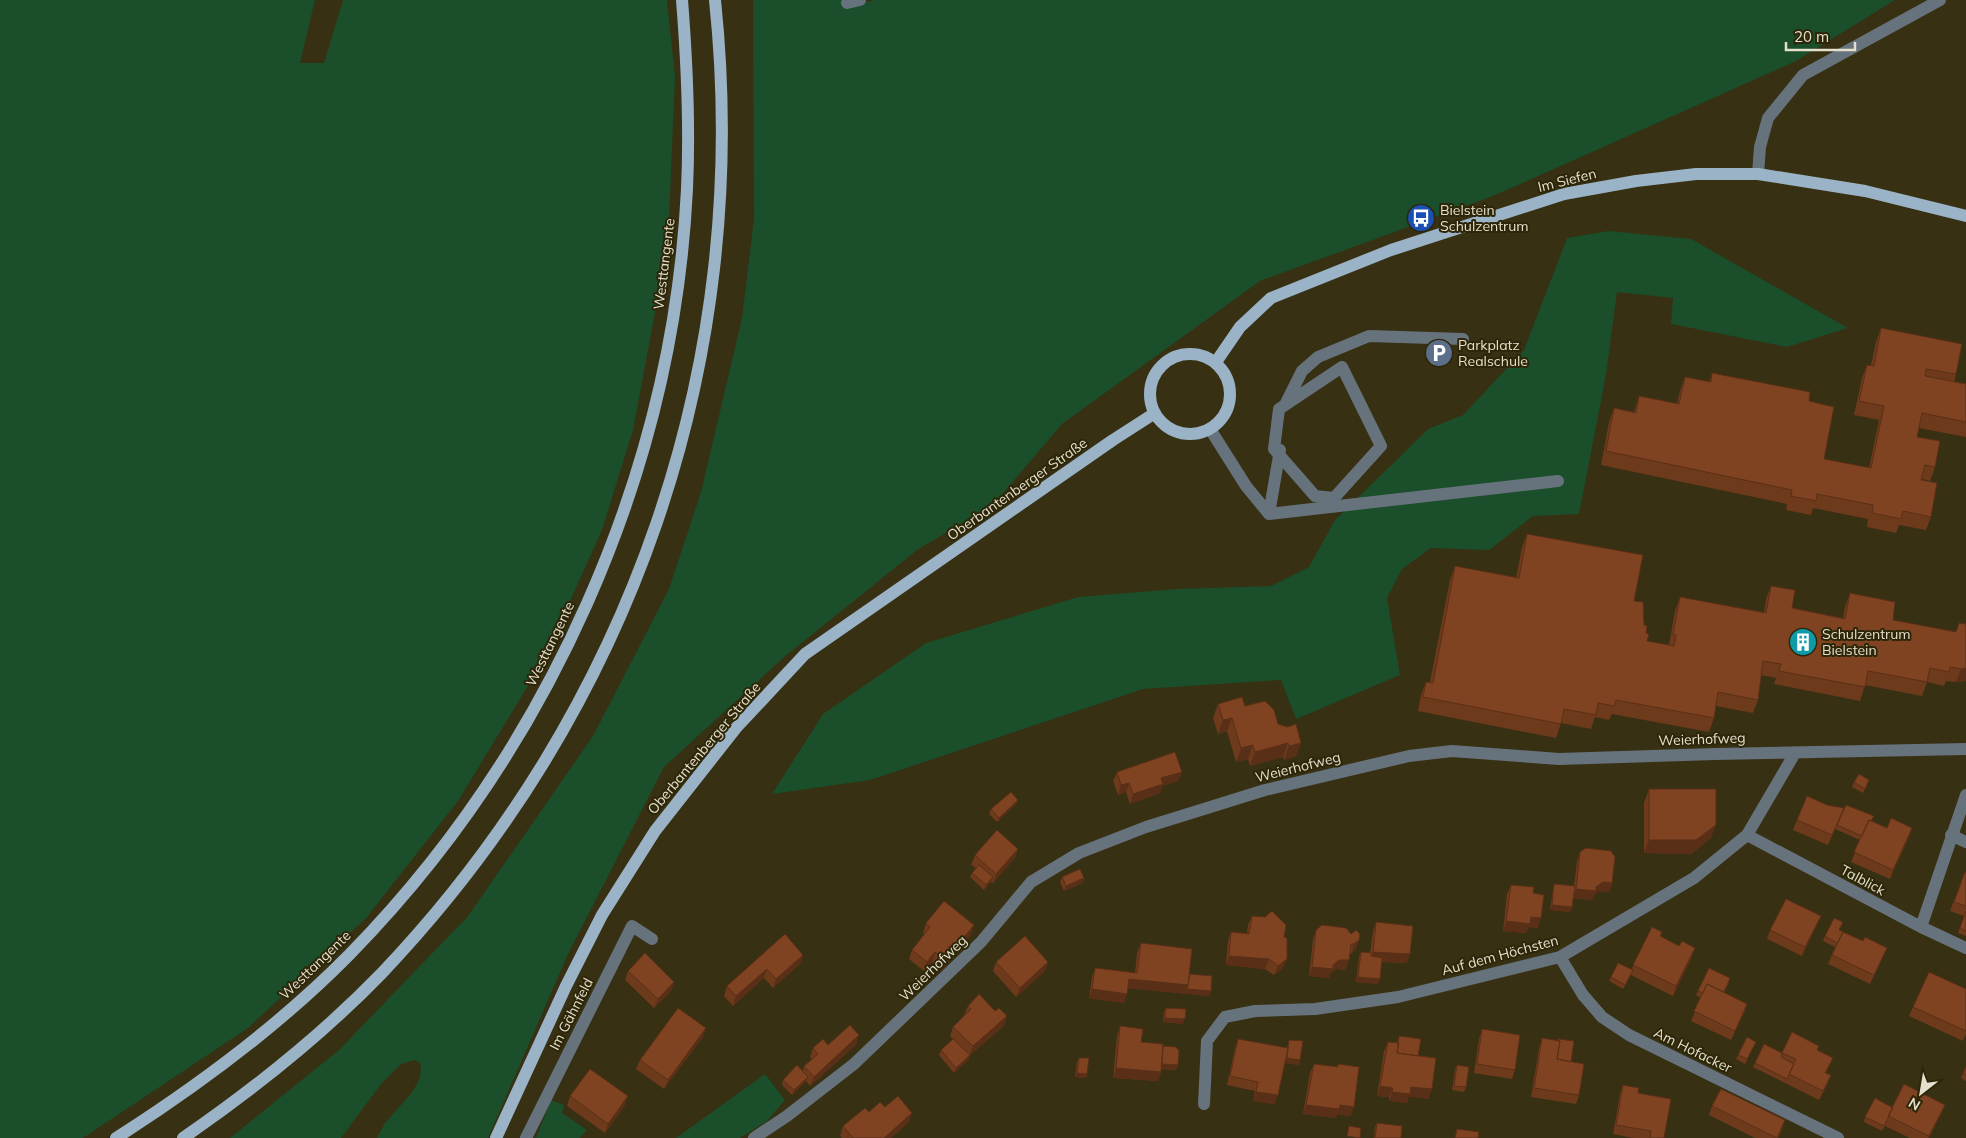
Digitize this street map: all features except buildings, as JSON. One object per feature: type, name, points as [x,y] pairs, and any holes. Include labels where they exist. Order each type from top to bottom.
[{"type":"main road","name":"Westtangente","points":[[116,1138],[212,1074],[259,1036],[348,956],[393,908],[436,857],[496,772],[545,690],[575,631],[602,570],[636,472],[660,382],[673,319],[682,255],[687,191],[689,126],[682,0]]},
{"type":"main road","points":[[183,1138],[236,1101],[293,1055],[373,981],[423,928],[464,879],[530,787],[574,714],[604,655],[631,595],[655,534],[674,471],[703,346],[712,284],[722,156],[721,92],[715,0]]},
{"type":"main road","name":"Im Siefen","points":[[1216,362],[1240,327],[1271,298],[1391,250],[1564,194],[1636,181],[1696,174],[1758,174],[1865,191],[1966,216]]},
{"type":"main road","points":[[1192,353],[1216,362],[1224,372],[1229,384],[1230,397],[1227,410],[1220,421],[1210,429],[1197,433],[1183,433],[1170,429],[1155,413],[1150,395],[1151,382],[1158,370],[1167,360],[1178,355],[1192,353]]},
{"type":"main road","name":"Oberbantenberger Straße","points":[[496,1138],[566,986],[602,915],[655,831],[736,728],[804,654],[1113,440],[1155,413]]},
{"type":"street","points":[[847,3],[860,0]]},
{"type":"street","points":[[1758,174],[1760,147],[1768,118],[1803,75],[1940,0]]},
{"type":"street","points":[[1285,406],[1302,371],[1318,357],[1369,336],[1463,339]]},
{"type":"street","points":[[1342,367],[1381,446],[1334,498],[1315,496],[1274,450],[1279,409],[1285,406],[1342,367]]},
{"type":"street","points":[[1210,429],[1246,486],[1269,514]]},
{"type":"street","points":[[1269,514],[1279,455]]},
{"type":"street","points":[[1269,514],[1558,481]]},
{"type":"street","name":"Weierhofweg","points":[[754,1138],[787,1116],[854,1064],[981,942],[1031,882],[1079,853],[1146,827],[1265,790],[1418,755],[1452,751],[1559,759],[1966,750]]},
{"type":"street","name":"Auf dem Höchsten","points":[[1204,1104],[1207,1041],[1225,1017],[1255,1011],[1315,1009],[1398,997],[1560,957],[1694,878],[1747,836],[1795,753]]},
{"type":"street","points":[[1921,927],[1966,795]]},
{"type":"street","points":[[1951,835],[1966,842]]},
{"type":"street","name":"Talblick","points":[[1747,836],[1921,927],[1966,948]]},
{"type":"street","name":"Im Gähnfeld","points":[[526,1138],[632,926],[652,939]]},
{"type":"street","name":"Am Hofacker","points":[[1560,957],[1583,995],[1602,1017],[1629,1035],[1838,1138]]},
{"type":"green space","points":[[0,0],[315,0],[300,63],[324,63],[343,0],[667,0],[675,76],[668,244],[633,430],[602,530],[543,661],[458,801],[366,918],[248,1028],[83,1138],[0,1138]]},
{"type":"green space","points":[[753,0],[844,0],[848,6],[875,0],[1895,0],[1796,61],[1493,196],[1260,281],[1062,424],[993,505],[917,550],[783,658],[664,767],[568,954],[488,1138],[377,1138],[385,1123],[413,1091],[420,1078],[421,1064],[415,1060],[401,1064],[381,1084],[341,1138],[230,1138],[339,1050],[468,916],[593,736],[669,589],[701,492],[742,318],[754,219]]},
{"type":"green space","points":[[1609,231],[1691,239],[1848,328],[1787,347],[1671,324],[1673,298],[1617,292],[1606,375],[1579,514],[1533,516],[1489,550],[1431,548],[1402,569],[1387,598],[1400,675],[1296,719],[1281,680],[1143,689],[870,780],[772,794],[823,714],[926,643],[1078,597],[1177,589],[1271,586],[1309,567],[1335,520],[1428,429],[1463,415],[1524,350],[1567,238]]},
{"type":"green space","points":[[765,1074],[785,1100],[767,1121],[740,1138],[676,1138]]},
{"type":"green space","points":[[551,1100],[564,1105],[562,1113],[587,1130],[580,1138],[536,1138]]},
{"type":"place","name":"Bielstein Schulzentrum","points":[[1421,218]]},
{"type":"place","name":"Parkplatz Realschule","points":[[1439,353]]},
{"type":"place","name":"Schulzentrum Bielstein","points":[[1803,642]]}]
